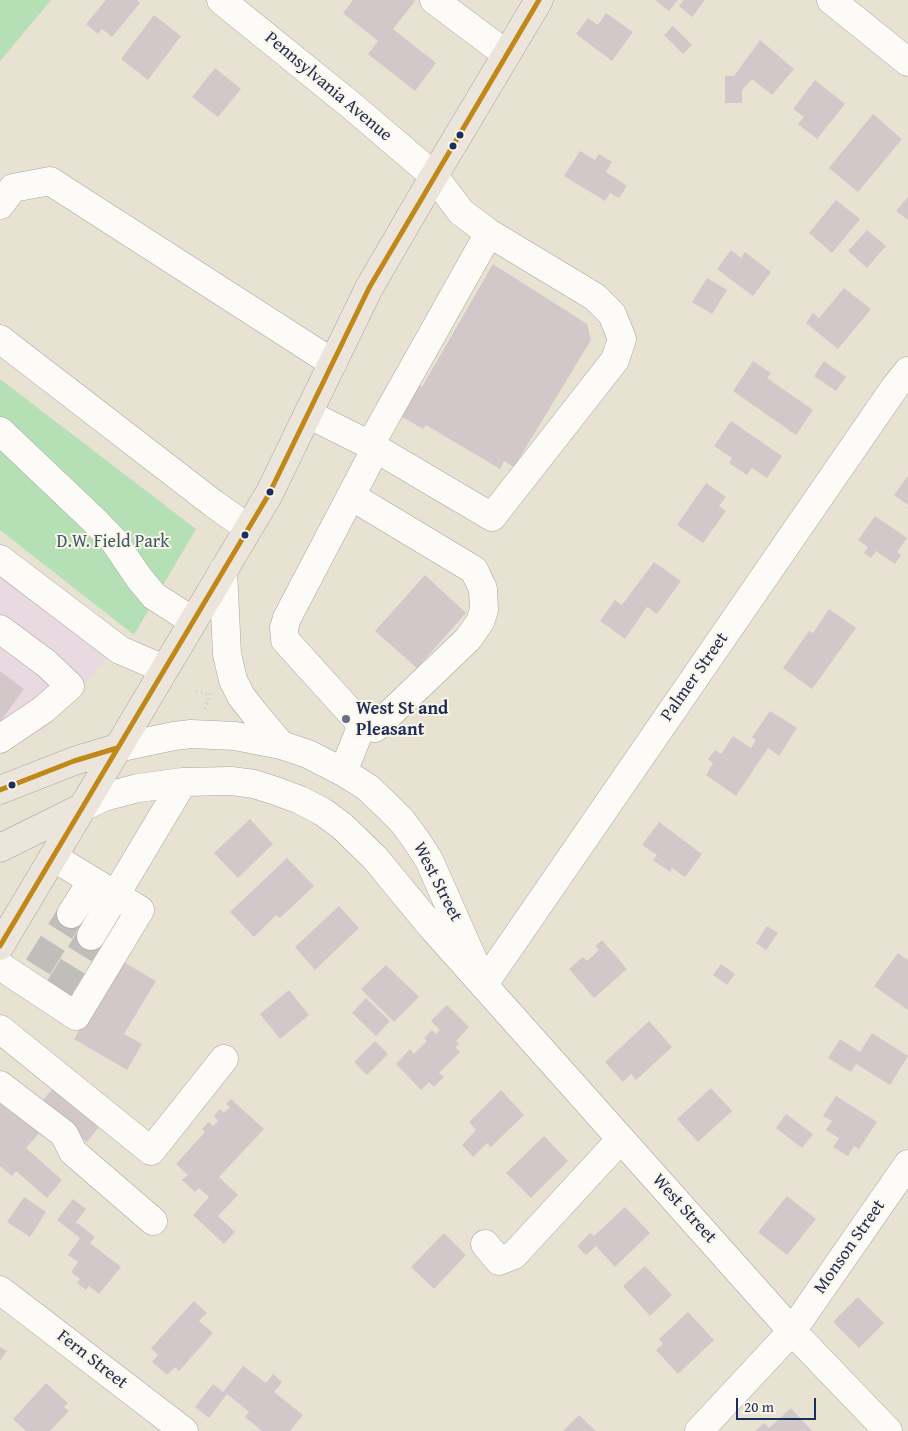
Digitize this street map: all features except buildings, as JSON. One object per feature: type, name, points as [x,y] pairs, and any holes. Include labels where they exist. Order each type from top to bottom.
[{"type":"main road","points":[[0,946],[269,494],[369,288],[539,0]]},
{"type":"main road","points":[[0,790],[74,761],[117,748]]},
{"type":"main road","points":[[0,848],[83,807]]},
{"type":"street","name":"Pennsylvania Avenue","points":[[221,0],[352,106],[434,176],[461,212],[489,233],[595,297],[612,314],[622,339],[615,360],[492,517],[373,446]]},
{"type":"street","points":[[434,0],[506,54]]},
{"type":"street","points":[[831,0],[908,62]]},
{"type":"street","points":[[0,205],[13,188],[50,181],[333,363]]},
{"type":"street","points":[[351,496],[474,570],[483,589],[484,610],[480,622],[468,639],[375,728],[362,725],[285,640],[284,628],[287,618],[351,496],[373,446],[489,233]]},
{"type":"street","points":[[0,339],[214,504],[248,528]]},
{"type":"street","name":"Palmer Street","points":[[484,984],[908,371]]},
{"type":"street","points":[[308,414],[373,446]]},
{"type":"street","points":[[0,431],[114,541],[139,578],[154,596],[193,621]]},
{"type":"street","points":[[0,559],[120,650],[164,670]]},
{"type":"street","points":[[224,570],[227,654],[233,680],[251,710],[281,745]]},
{"type":"street","points":[[0,629],[47,664],[70,686],[44,709],[0,740]]},
{"type":"street","points":[[343,772],[362,725]]},
{"type":"street","name":"West Street","points":[[117,748],[155,739],[191,734],[235,736],[281,745],[308,754],[367,787],[402,821],[430,860],[484,984]]},
{"type":"street","name":"West Street","points":[[83,807],[104,798],[138,788],[183,782],[230,781],[254,784],[276,791],[300,800],[322,812],[361,843],[431,926],[792,1331],[888,1431]]},
{"type":"street","points":[[91,936],[183,782]]},
{"type":"street","points":[[0,966],[33,976],[76,1016],[140,910],[53,856]]},
{"type":"street","points":[[71,914],[92,881]]},
{"type":"street","points":[[0,1029],[150,1151],[224,1059]]},
{"type":"street","points":[[0,1085],[64,1134],[73,1152],[153,1221]]},
{"type":"street","points":[[485,1244],[499,1261],[514,1255],[621,1139]]},
{"type":"street","name":"Monson Street","points":[[699,1431],[792,1331],[908,1164]]},
{"type":"street","name":"Fern Street","points":[[0,1290],[184,1431]]},
{"type":"path","points":[[196,691],[208,694]]},
{"type":"shaded area","points":[[0,548],[126,637],[46,728],[0,751]]},
{"type":"green space","points":[[0,0],[51,0],[0,61]]},
{"type":"green space","name":"D.W. Field Park","points":[[0,379],[196,529],[134,635],[0,530]]},
{"type":"tunnel","points":[[38,967],[71,914]]},
{"type":"tunnel","points":[[58,990],[91,936]]},
{"type":"transit line","points":[[0,946],[269,494],[369,288],[539,0]]},
{"type":"transit line","points":[[0,790],[74,761],[117,748]]},
{"type":"place","name":"West St and Pleasant","points":[[346,719]]}]
